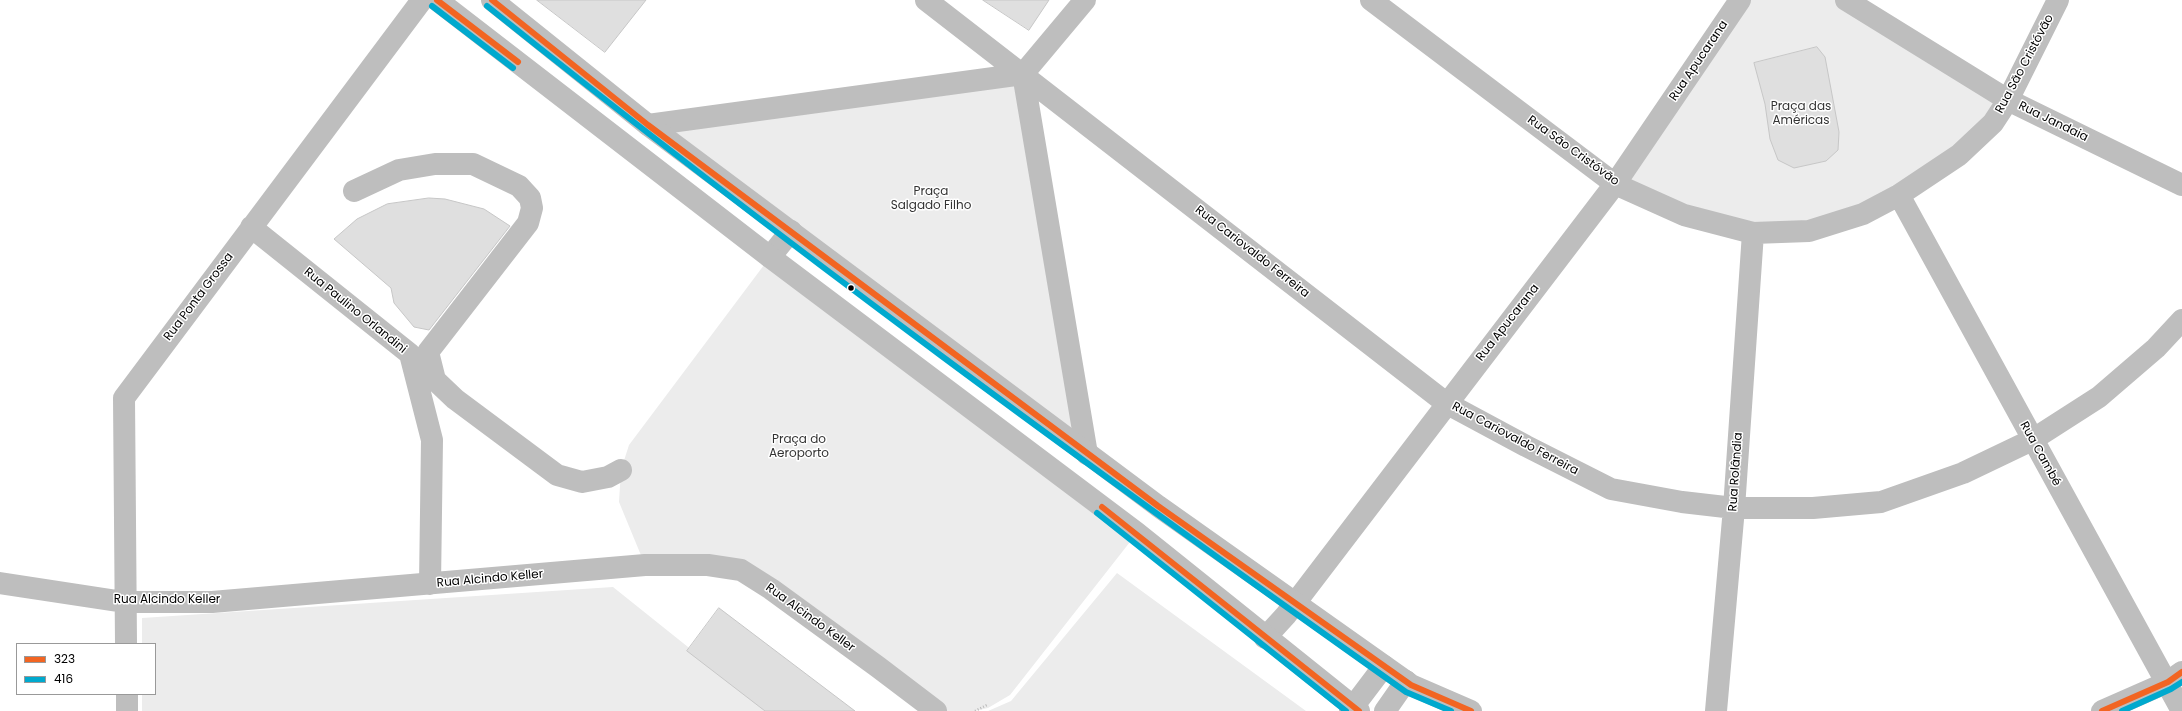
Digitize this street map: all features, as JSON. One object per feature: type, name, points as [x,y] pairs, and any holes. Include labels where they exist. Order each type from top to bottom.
[{"type":"street","name":"Rua Ponta Grossa","points":[[126,643],[124,602],[124,398],[422,0]]},
{"type":"street","points":[[437,0],[770,257],[1137,533],[1354,710],[1384,666]]},
{"type":"street","points":[[492,0],[648,125],[791,230],[1087,454],[1294,604],[1406,681],[1471,711]]},
{"type":"street","name":"Rua Cariovaldo Ferreira","points":[[926,0],[1446,403],[1611,489],[1682,502],[1734,508],[1813,508],[1881,502],[1963,473],[2032,440],[2099,397],[2156,348],[2182,320]]},
{"type":"street","points":[[648,125],[1023,74],[1085,0]]},
{"type":"street","name":"Rua São Cristóvão","points":[[1371,0],[1615,184],[1684,215],[1753,233],[1809,231],[1863,214],[1899,196],[1959,155],[1993,122],[2008,100],[2058,0]]},
{"type":"street","name":"Rua Apucarana","points":[[1266,638],[1294,604],[1446,403],[1615,184],[1740,0]]},
{"type":"street","name":"Rua Jandaia","points":[[1846,0],[2008,100],[2182,185]]},
{"type":"street","points":[[1023,74],[1087,454]]},
{"type":"street","points":[[354,191],[399,170],[435,164],[472,164],[519,186],[530,198],[532,208],[528,223],[428,352],[435,380],[455,399],[557,475],[582,482],[608,477],[621,470]]},
{"type":"street","name":"Rua Cambé","points":[[1899,196],[2032,440],[2175,677],[2182,711]]},
{"type":"street","name":"Rua Paulino Orlandini","points":[[251,227],[410,354],[432,440],[430,584]]},
{"type":"street","points":[[770,257],[791,230]]},
{"type":"street","name":"Rua Rolândia","points":[[1716,711],[1734,508],[1753,233]]},
{"type":"street","name":"Rua Alcindo Keller","points":[[0,584],[124,602],[212,602],[645,565],[708,564],[741,570],[771,589],[872,662],[936,711]]},
{"type":"street","points":[[2102,711],[2175,677]]},
{"type":"street","points":[[1385,711],[1406,681]]},
{"type":"street","points":[[127,695],[127,711]]},
{"type":"path","points":[[975,711],[987,705]]},
{"type":"green space","name":"Praça das Américas","points":[[1741,0],[1846,0],[2008,100],[1993,123],[1863,214],[1753,233],[1617,184]]},
{"type":"green space","name":"Praça Salgado Filho","points":[[1023,74],[1087,454],[648,125]]},
{"type":"green space","name":"Praça do Aeroporto","points":[[770,257],[1137,533],[1010,695],[988,708],[975,711],[936,711],[741,570],[645,565],[619,502],[621,470],[629,445]]},
{"type":"green space","points":[[1117,573],[1306,711],[988,711],[1011,701]]},
{"type":"green space","points":[[613,587],[768,711],[142,711],[142,695],[156,695],[156,643],[142,643],[142,618]]},
{"type":"building","points":[[537,0],[646,0],[605,52]]},
{"type":"building","points":[[983,0],[1049,0],[1029,30]]},
{"type":"building","points":[[1817,47],[1825,57],[1839,132],[1838,150],[1826,161],[1794,168],[1778,160],[1770,139],[1765,104],[1754,63]]},
{"type":"building","points":[[429,198],[445,199],[484,209],[510,226],[429,330],[414,327],[394,303],[391,288],[334,239],[357,219],[387,204]]},
{"type":"building","points":[[719,608],[855,711],[765,711],[687,651]]},
{"type":"transit line","name":"323","points":[[437,0],[518,62]]},
{"type":"transit line","name":"323","points":[[492,0],[648,125],[1158,506],[1411,685],[1471,711]]},
{"type":"transit line","name":"416","points":[[432,6],[513,68]]},
{"type":"transit line","name":"416","points":[[487,6],[712,183],[826,270],[1057,441],[1406,692],[1451,711]]},
{"type":"transit line","name":"323","points":[[1102,507],[1359,711]]},
{"type":"transit line","name":"416","points":[[1097,513],[1346,711]]},
{"type":"transit line","name":"323","points":[[2102,711],[2168,682],[2182,672]]},
{"type":"transit line","name":"416","points":[[2122,711],[2171,689],[2182,682]]}]
